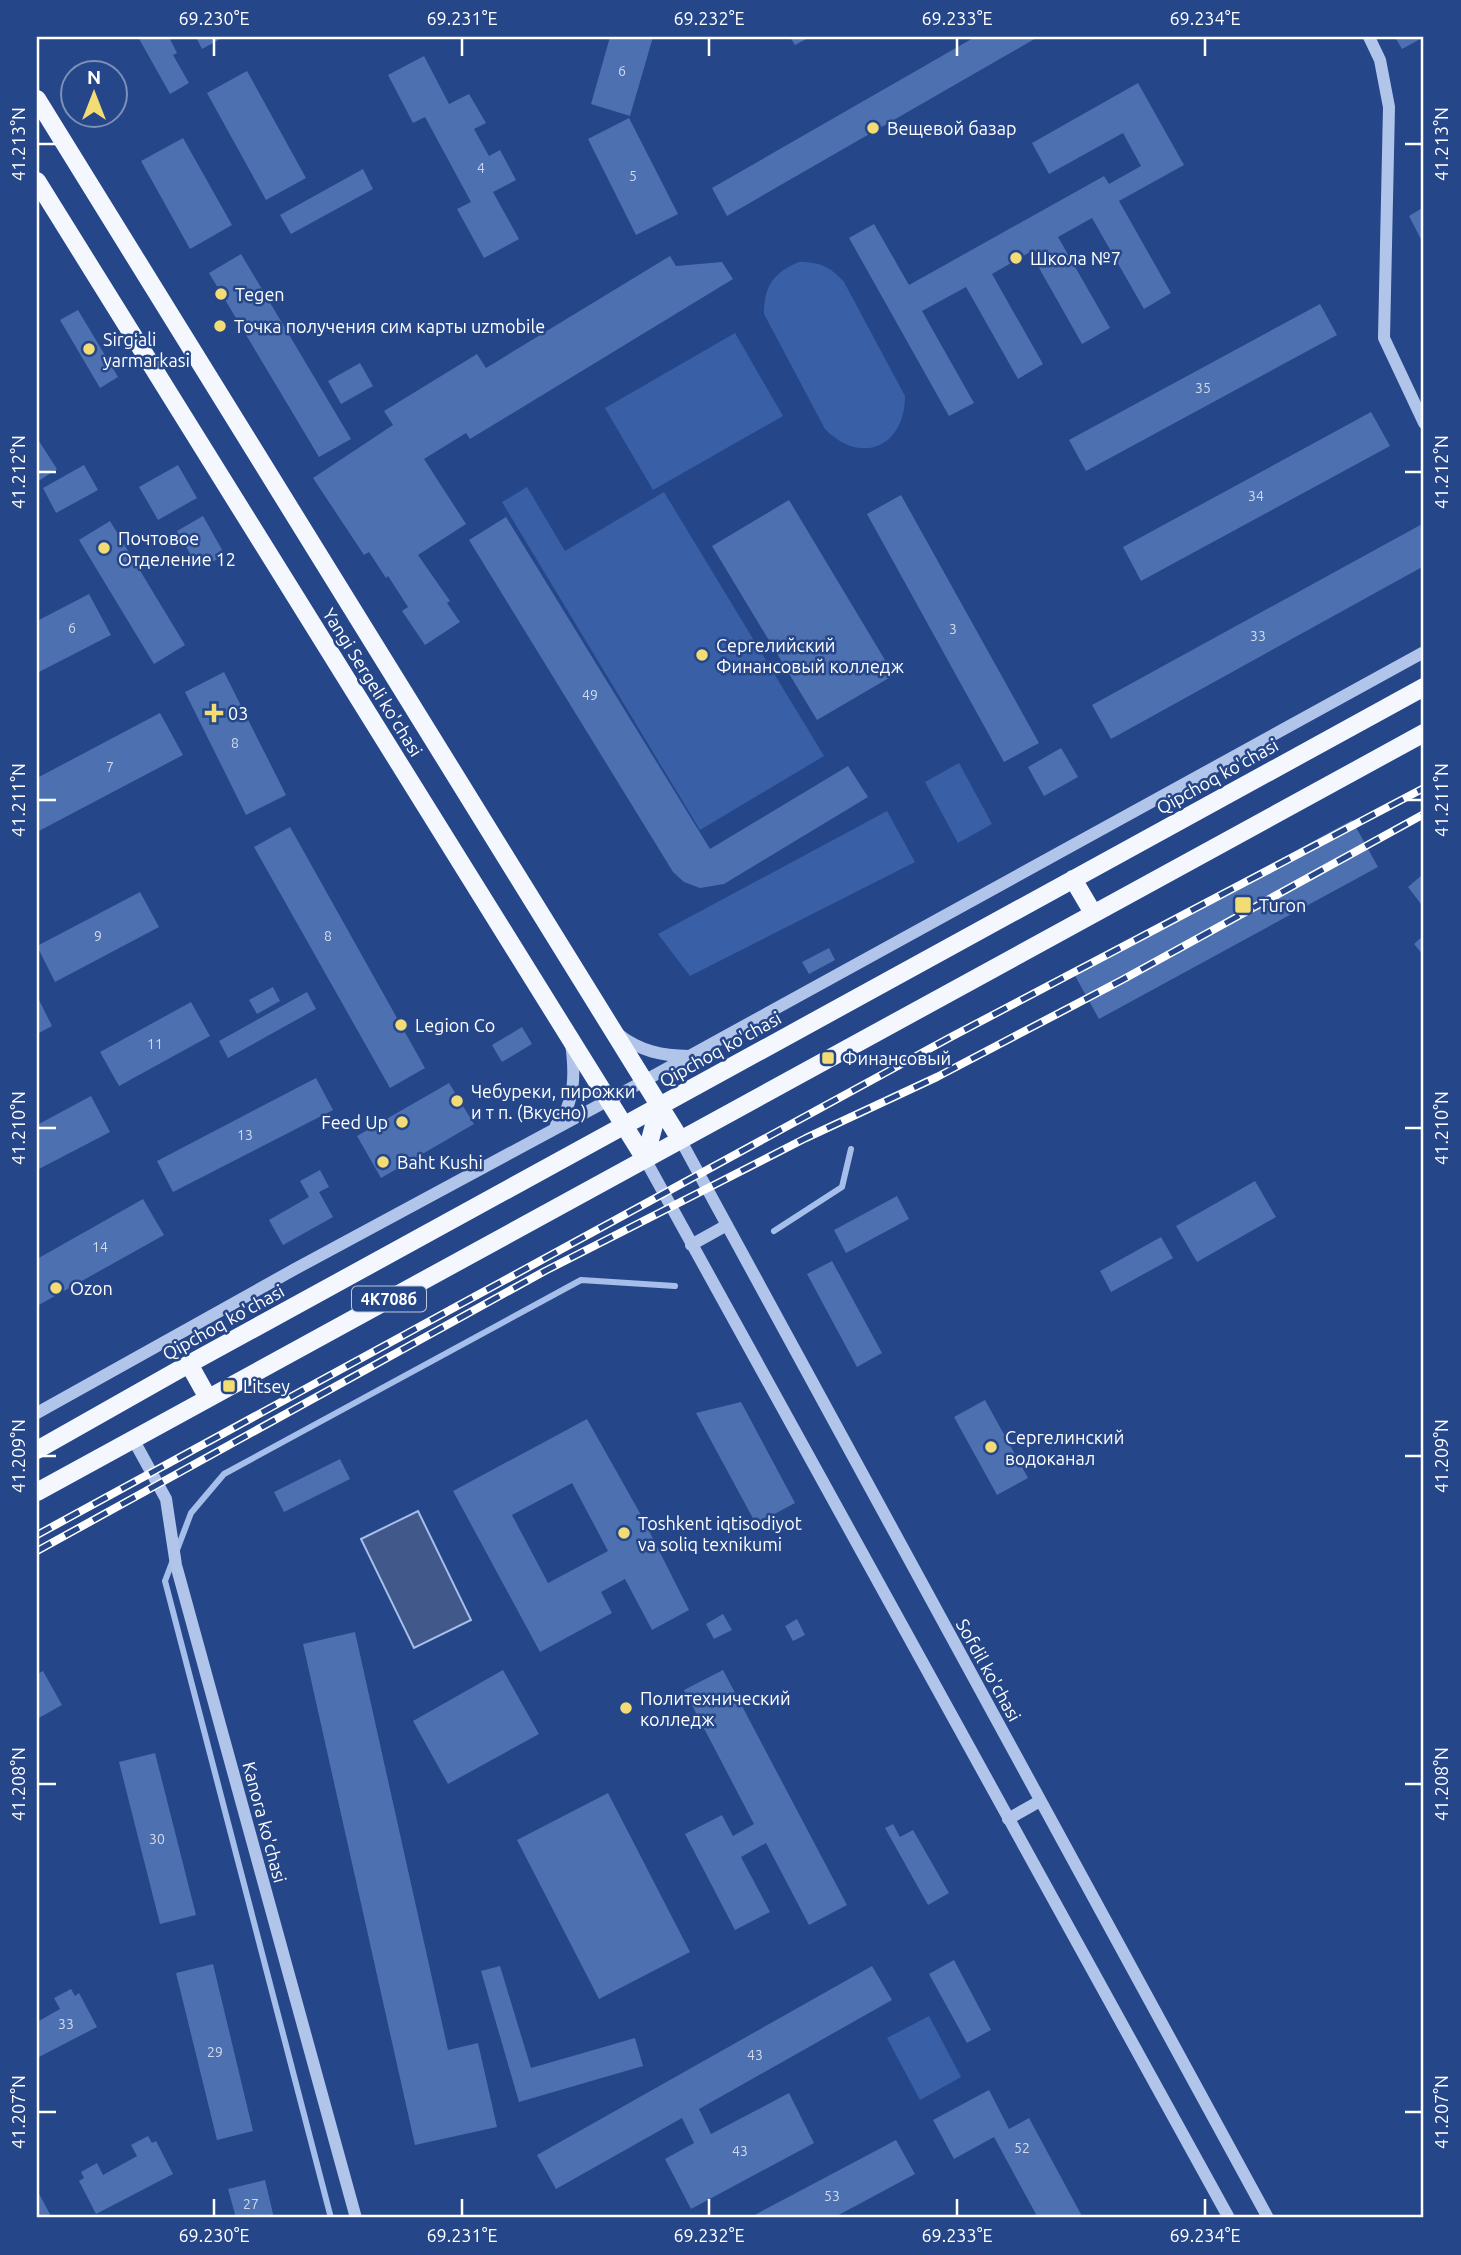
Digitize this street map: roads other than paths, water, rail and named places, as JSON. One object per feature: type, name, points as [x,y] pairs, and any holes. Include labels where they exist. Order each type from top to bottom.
[{"type":"main road","name":"Yangi Sergeli ko'chasi","points":[[37,99],[680,1139]]},
{"type":"main road","name":"Yangi Sergeli ko'chasi","points":[[37,181],[645,1159]]},
{"type":"main road","name":"Qipchoq ko'chasi","points":[[37,1450],[1424,687]]},
{"type":"main road","points":[[645,1159],[1424,733]]},
{"type":"main road","points":[[1073,878],[1093,913]]},
{"type":"main road","points":[[645,1159],[659,1106]]},
{"type":"main road","name":"4К708б","points":[[133,1439],[645,1159]]},
{"type":"main road","points":[[189,1364],[208,1398]]},
{"type":"main road","points":[[37,1492],[133,1439]]},
{"type":"street","points":[[1369,37],[1380,60],[1388,107],[1384,338],[1424,423]]},
{"type":"street","name":"Qipchoq ko'chasi","points":[[37,1413],[295,1269],[690,1056],[1424,652]]},
{"type":"street","name":"Qipchoq ko'chasi","points":[[607,1021],[627,1041],[641,1048],[670,1056],[690,1056]]},
{"type":"street","name":"Qipchoq ko'chasi","points":[[550,1131],[560,1120],[570,1100],[574,1066],[571,1040]]},
{"type":"street","name":"Sofdil ko'chasi","points":[[680,1139],[1268,2218]]},
{"type":"street","points":[[645,1159],[1229,2218]]},
{"type":"street","points":[[691,1245],[727,1225]]},
{"type":"street","name":"Kanora ko'chasi","points":[[133,1439],[166,1499],[176,1565],[356,2218]]},
{"type":"street","points":[[1008,1819],[1040,1801]]},
{"type":"waterway","points":[[774,1231],[842,1187],[851,1149]]},
{"type":"waterway","points":[[177,1550],[191,1513],[224,1474],[581,1280],[675,1286]]},
{"type":"waterway","points":[[173,1560],[165,1581],[331,2218]]},
{"type":"railway","points":[[37,1535],[951,1037],[1424,788]]},
{"type":"railway","points":[[37,1551],[545,1271],[806,1138],[937,1077],[1122,980],[1424,814]]},
{"type":"place","name":"Вещевой базар","points":[[873,128]]},
{"type":"place","name":"Школа №7","points":[[1016,258]]},
{"type":"place","name":"Tegen","points":[[221,294]]},
{"type":"place","name":"Точка получения сим карты uzmobile","points":[[220,326]]},
{"type":"place","name":"Sirgʻali yarmarkasi","points":[[89,349]]},
{"type":"place","name":"Почтовое Отделение 12","points":[[104,548]]},
{"type":"place","name":"Сергелийский Финансовый колледж","points":[[702,655]]},
{"type":"place","name":"03","points":[[214,713]]},
{"type":"place","name":"Turon","points":[[1243,905]]},
{"type":"place","name":"Legion Co","points":[[401,1025]]},
{"type":"place","name":"Финансовый","points":[[828,1058]]},
{"type":"place","name":"Чебуреки, пирожки и т п. (Вкусно)","points":[[457,1101]]},
{"type":"place","name":"Feed Up","points":[[402,1122]]},
{"type":"place","name":"Baht Kushi","points":[[383,1162]]},
{"type":"place","name":"Ozon","points":[[56,1288]]},
{"type":"place","name":"Litsey","points":[[229,1386]]},
{"type":"place","name":"Сергелинский водоканал","points":[[991,1447]]},
{"type":"place","name":"Toshkent iqtisodiyot va soliq texnikumi","points":[[624,1533]]},
{"type":"place","name":"Политехнический колледж","points":[[626,1708]]}]
